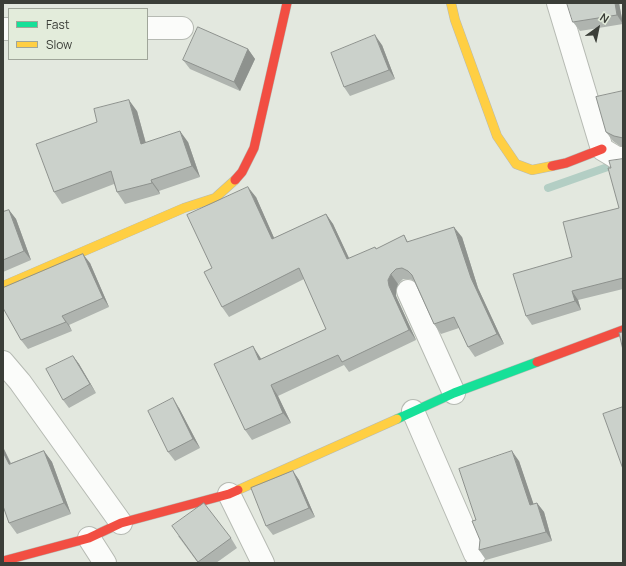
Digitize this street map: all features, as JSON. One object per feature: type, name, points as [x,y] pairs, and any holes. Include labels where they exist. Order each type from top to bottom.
[{"type":"street","points":[[3,286],[184,208],[215,198],[229,187],[242,172],[254,148],[287,3]]},
{"type":"street","points":[[451,3],[455,20],[496,136],[516,164],[532,170],[566,163],[602,149]]},
{"type":"street","points":[[558,3],[602,149],[617,158],[623,158]]},
{"type":"street","points":[[148,28],[182,28]]},
{"type":"street","points":[[408,291],[454,393]]},
{"type":"street","points":[[3,560],[89,538],[121,523],[229,494],[454,393],[623,330]]},
{"type":"street","points":[[3,362],[12,386],[121,523]]},
{"type":"street","points":[[413,411],[475,554]]},
{"type":"street","points":[[229,494],[263,563]]},
{"type":"street","points":[[89,538],[105,563]]},
{"type":"building","points":[[567,3],[615,3],[617,15],[573,22]]},
{"type":"building","points":[[198,27],[248,49],[234,82],[183,60]]},
{"type":"building","points":[[375,35],[389,70],[344,87],[331,53]]},
{"type":"building","points":[[623,91],[623,138],[606,132],[596,97]]},
{"type":"building","points":[[129,100],[141,144],[180,131],[192,166],[151,180],[152,183],[117,192],[111,171],[54,192],[36,144],[97,122],[94,109]]},
{"type":"building","points":[[623,159],[623,278],[572,291],[575,301],[526,316],[513,274],[572,257],[563,222],[619,208],[608,168],[611,168],[609,161]]},
{"type":"building","points":[[248,187],[272,239],[326,214],[347,259],[375,247],[376,249],[404,235],[407,242],[454,227],[471,278],[497,334],[468,347],[454,317],[434,324],[412,275],[402,268],[396,269],[388,280],[389,286],[409,330],[342,362],[338,355],[271,385],[283,413],[245,430],[214,364],[253,346],[259,360],[326,329],[299,268],[222,307],[204,272],[212,268],[187,215]]},
{"type":"building","points":[[9,210],[24,251],[3,260],[3,212]]},
{"type":"building","points":[[83,254],[103,298],[62,316],[66,322],[21,340],[3,308],[3,288]]},
{"type":"building","points":[[623,332],[623,350],[619,333]]},
{"type":"building","points":[[73,356],[90,384],[63,400],[46,369]]},
{"type":"building","points":[[173,398],[193,439],[168,452],[148,411]]},
{"type":"building","points":[[623,407],[623,469],[603,414]]},
{"type":"building","points":[[44,451],[64,503],[9,523],[3,506],[3,452],[9,464]]},
{"type":"building","points":[[512,451],[530,505],[537,503],[546,532],[479,550],[480,540],[472,521],[476,520],[459,469]]},
{"type":"building","points":[[293,471],[309,508],[266,526],[251,488]]},
{"type":"building","points":[[204,503],[231,538],[198,562],[172,526]]},
{"type":"waterway","points":[[548,188],[619,163]]},
{"type":"traffic: fast","points":[[397,419],[454,393],[537,362]]},
{"type":"traffic: slow","points":[[451,3],[455,20],[497,136],[516,164],[532,170],[552,166]]},
{"type":"traffic: slow","points":[[3,286],[184,208],[215,198],[235,180]]},
{"type":"traffic: slow","points":[[238,490],[397,419]]},
{"type":"traffic: jam","points":[[235,180],[242,172],[254,148],[287,3]]},
{"type":"traffic: jam","points":[[552,166],[566,163],[602,149]]},
{"type":"traffic: jam","points":[[537,362],[623,330]]},
{"type":"traffic: jam","points":[[3,561],[89,538],[121,523],[229,494],[238,490]]}]
